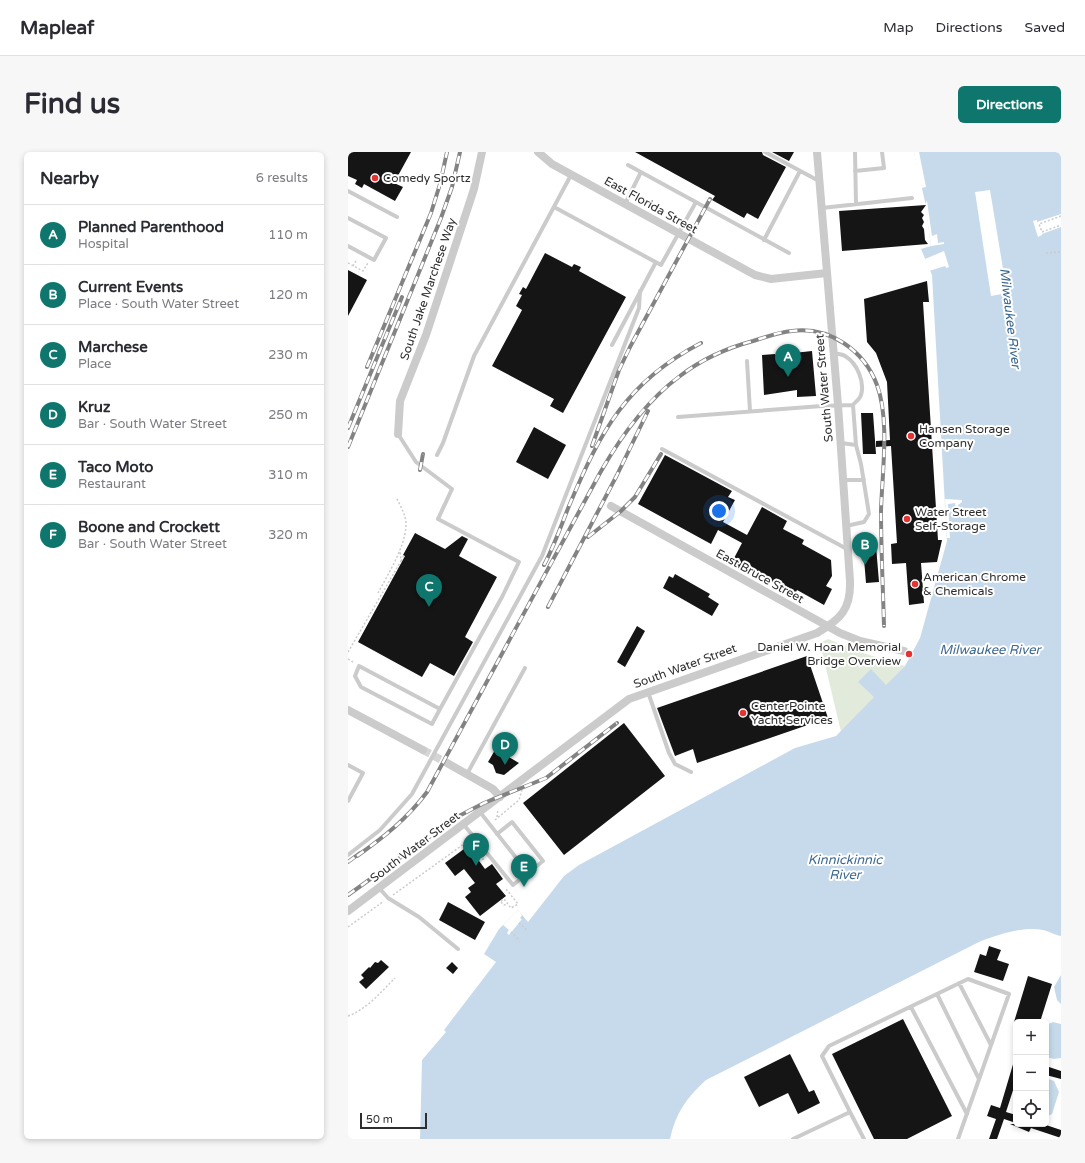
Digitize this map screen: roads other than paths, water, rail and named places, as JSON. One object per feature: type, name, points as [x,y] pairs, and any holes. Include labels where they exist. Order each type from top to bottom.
[{"type":"street","name":"South Jake Marchese Way","points":[[398,434],[400,401],[426,335],[474,190],[482,152]]},
{"type":"street","name":"East Florida Street","points":[[538,152],[548,161],[572,175],[755,275],[770,279],[827,273]]},
{"type":"street","name":"South Water Street","points":[[348,911],[464,825],[619,706],[648,692],[817,632],[827,626],[845,610],[850,600],[848,549],[838,404],[817,152]]},
{"type":"street","name":"East Bruce Street","points":[[611,506],[827,626],[860,641],[904,651]]},
{"type":"street","points":[[348,710],[423,750]]},
{"type":"street","points":[[447,763],[493,789],[500,797]]},
{"type":"lane","points":[[765,152],[820,182]]},
{"type":"lane","points":[[855,152],[856,204]]},
{"type":"lane","points":[[856,170],[884,168],[882,152]]},
{"type":"lane","points":[[628,165],[789,254]]},
{"type":"lane","points":[[764,240],[800,171]]},
{"type":"lane","points":[[625,204],[641,172]]},
{"type":"lane","points":[[437,455],[443,443],[474,356],[572,175]]},
{"type":"lane","points":[[348,191],[397,217]]},
{"type":"lane","points":[[822,208],[912,198]]},
{"type":"lane","points":[[554,207],[661,265],[696,202]]},
{"type":"lane","points":[[348,218],[386,238],[374,260],[348,246]]},
{"type":"lane","points":[[612,345],[656,262]]},
{"type":"lane","points":[[348,855],[380,830],[412,794],[542,556],[639,308],[640,291]]},
{"type":"lane","points":[[678,417],[838,404],[853,405],[861,397],[862,386],[860,375],[854,364],[846,356],[833,353]]},
{"type":"lane","points":[[747,361],[750,411]]},
{"type":"lane","points":[[846,526],[864,522],[869,514],[864,480],[856,445],[853,405]]},
{"type":"lane","points":[[398,434],[416,462],[452,489],[438,519],[520,562],[502,598],[432,724],[361,687],[355,676],[359,666],[440,709]]},
{"type":"lane","points":[[841,444],[856,445]]},
{"type":"lane","points":[[662,449],[848,549]]},
{"type":"lane","points":[[843,480],[864,480]]},
{"type":"lane","points":[[467,774],[524,668]]},
{"type":"lane","points":[[648,692],[669,753],[675,764],[691,772]]},
{"type":"lane","points":[[348,766],[363,773],[348,801]]},
{"type":"lane","points":[[480,812],[528,873]]},
{"type":"lane","points":[[464,825],[513,885],[543,861],[512,822],[497,834]]},
{"type":"lane","points":[[380,888],[388,898],[419,917],[458,949]]},
{"type":"lane","points":[[864,1139],[822,1056],[829,1046],[968,979],[1009,994],[958,1139]]},
{"type":"lane","points":[[959,983],[991,1045]]},
{"type":"lane","points":[[937,994],[979,1079]]},
{"type":"lane","points":[[911,1007],[967,1114]]},
{"type":"lane","points":[[792,1139],[850,1112]]},
{"type":"water","name":"Kinnickinnic River","points":[[914,152],[1061,152],[1061,936],[1043,930],[1028,929],[1004,933],[981,941],[706,1080],[683,1106],[675,1122],[670,1139],[420,1139],[422,1060],[446,1032],[444,1030],[496,962],[484,954],[499,929],[518,910],[528,922],[564,876],[579,865],[795,748],[836,736],[874,697],[858,682],[871,669],[886,685],[905,666],[920,638],[947,541],[932,275],[921,249],[931,246],[925,202]]},
{"type":"water","points":[[1061,975],[1061,1004],[1057,1000],[1054,987]]},
{"type":"water","points":[[1053,1022],[1061,1024],[1061,1058],[1049,1058],[1049,1024]]},
{"type":"water","points":[[1049,1079],[1054,1081],[1059,1092],[1052,1114],[1049,1116]]},
{"type":"tunnel","points":[[423,750],[447,763]]},
{"type":"railway","points":[[367,367],[431,213],[440,184],[447,152]]},
{"type":"railway","points":[[348,447],[441,218],[452,187],[460,152]]},
{"type":"railway","points":[[592,446],[619,370],[710,199]]},
{"type":"railway","points":[[348,428],[402,297]]},
{"type":"railway","points":[[357,856],[395,827],[427,792],[600,473],[635,420],[656,396],[680,376],[697,364],[724,351],[782,332],[806,330],[819,332],[844,343],[854,351],[871,372],[881,399],[884,430],[884,464],[881,511],[884,626]]},
{"type":"railway","points":[[544,565],[580,479],[592,455],[618,411],[634,392],[653,375],[675,358],[701,343]]},
{"type":"railway","points":[[548,607],[617,475],[648,411]]},
{"type":"railway","points":[[420,470],[423,454]]},
{"type":"railway","points":[[588,537],[621,511],[635,497],[661,454]]},
{"type":"railway","points":[[348,895],[457,817],[484,803],[546,778],[617,723]]},
{"type":"railway","points":[[348,862],[360,853]]},
{"type":"place","name":"Comedy Sportz","points":[[375,178]]},
{"type":"place","name":"Planned Parenthood","points":[[788,377]]},
{"type":"place","name":"Hansen Storage Company","points":[[911,436]]},
{"type":"place","name":"Water Street Self-Storage","points":[[907,519]]},
{"type":"place","name":"Current Events","points":[[865,565]]},
{"type":"place","name":"American Chrome & Chemicals","points":[[915,584]]},
{"type":"place","name":"Marchese","points":[[429,607]]},
{"type":"place","name":"Daniel W. Hoan Memorial Bridge Overview","points":[[909,654]]},
{"type":"place","name":"CenterPointe Yacht Services","points":[[743,713]]},
{"type":"place","name":"Kruz","points":[[505,765]]},
{"type":"place","name":"Boone and Crockett","points":[[476,866]]},
{"type":"place","name":"Taco Moto","points":[[524,887]]},
{"type":"water label","name":"Milwaukee River","points":[[1011,318]]},
{"type":"water label","name":"Milwaukee River","points":[[990,649]]}]
